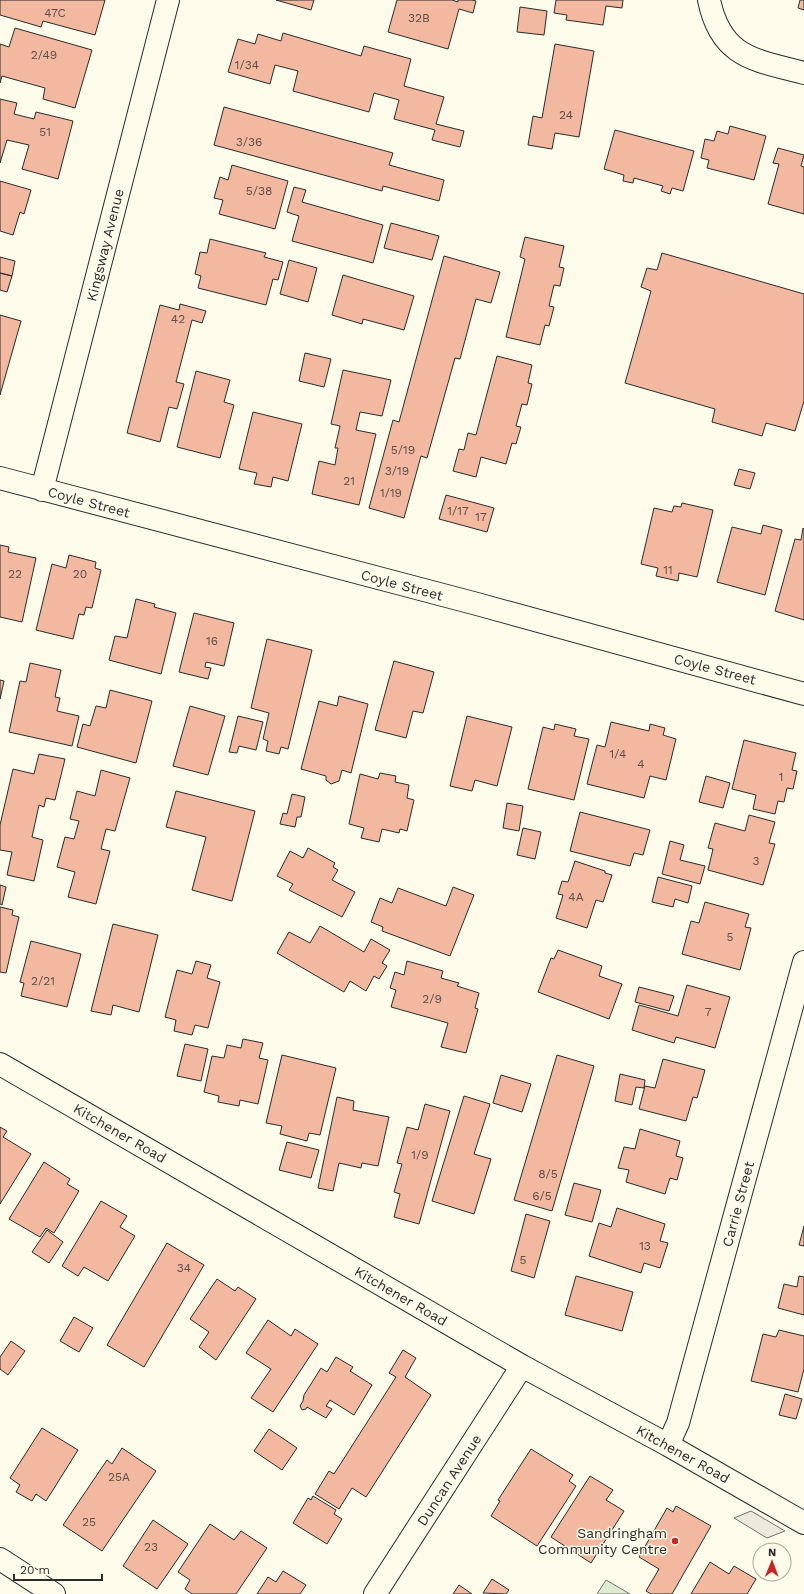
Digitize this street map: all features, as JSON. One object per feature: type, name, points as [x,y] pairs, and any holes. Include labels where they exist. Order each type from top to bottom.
[{"type":"street","name":"Kingsway Avenue","points":[[42,490],[168,0]]},
{"type":"street","points":[[709,0],[715,24],[726,41],[743,55],[765,63],[804,73]]},
{"type":"street","name":"Coyle Street","points":[[0,478],[477,604],[804,694]]},
{"type":"street","name":"Carrie Street","points":[[668,1445],[678,1423],[804,962]]},
{"type":"street","name":"Kitchener Road","points":[[0,1064],[522,1366],[668,1445],[804,1523]]},
{"type":"street","name":"Duncan Avenue","points":[[375,1594],[522,1366]]},
{"type":"street","points":[[0,1559],[54,1594]]},
{"type":"green space","points":[[606,1580],[630,1594],[597,1594]]},
{"type":"shaded area","points":[[751,1511],[785,1531],[767,1538],[734,1518]]},
{"type":"building","points":[[0,0],[105,0],[95,35],[43,21],[41,27],[0,15]]},
{"type":"building","points":[[276,0],[314,0],[311,10]]},
{"type":"building","points":[[397,0],[452,0],[458,2],[458,0],[476,1],[473,13],[459,9],[448,49],[388,32]]},
{"type":"building","points":[[556,0],[623,0],[622,8],[606,6],[603,25],[566,20],[567,15],[554,13]]},
{"type":"building","points":[[800,0],[804,0],[804,10],[798,8]]},
{"type":"building","points":[[520,7],[547,11],[544,35],[517,32]]},
{"type":"building","points":[[15,28],[92,50],[75,108],[43,99],[45,88],[2,76],[0,83],[0,44],[9,47]]},
{"type":"building","points":[[283,33],[361,56],[364,46],[411,59],[404,86],[444,97],[436,124],[464,131],[460,147],[432,140],[435,130],[394,119],[399,100],[374,93],[369,112],[293,91],[298,71],[275,65],[270,84],[228,72],[238,39],[255,44],[258,34],[281,41]]},
{"type":"building","points":[[555,44],[594,51],[579,137],[555,133],[552,149],[528,145],[533,116],[542,118]]},
{"type":"building","points":[[0,99],[17,103],[14,114],[34,119],[36,112],[73,121],[58,179],[22,169],[29,145],[7,140],[0,163]]},
{"type":"building","points":[[224,107],[393,153],[389,165],[444,180],[439,201],[383,186],[382,191],[214,145]]},
{"type":"building","points":[[730,126],[766,136],[754,180],[707,168],[709,160],[701,158],[705,139],[714,141],[717,131],[728,134]]},
{"type":"building","points":[[615,130],[694,151],[683,191],[672,188],[670,194],[661,191],[663,186],[634,178],[633,183],[623,181],[624,175],[604,169]]},
{"type":"building","points":[[778,148],[804,155],[801,166],[804,167],[804,214],[768,204],[779,164],[773,163]]},
{"type":"building","points":[[232,165],[288,181],[275,229],[219,214],[223,200],[214,198],[220,177],[228,180]]},
{"type":"building","points":[[0,181],[31,190],[24,214],[20,212],[13,235],[0,231]]},
{"type":"building","points":[[294,187],[306,190],[302,202],[383,225],[373,263],[292,241],[299,216],[287,212]]},
{"type":"building","points":[[391,223],[439,236],[432,260],[384,248]]},
{"type":"building","points":[[525,237],[564,246],[559,267],[564,268],[560,286],[554,285],[549,306],[554,307],[549,326],[545,325],[540,345],[506,337],[525,259],[520,257]]},
{"type":"building","points":[[210,239],[266,253],[264,257],[283,262],[278,280],[273,279],[266,305],[198,288],[201,276],[195,274],[200,252],[207,253]]},
{"type":"building","points":[[662,253],[804,294],[804,401],[795,431],[766,423],[762,436],[712,422],[715,409],[625,383],[651,291],[641,287],[647,268],[657,270]]},
{"type":"building","points":[[444,256],[500,272],[491,303],[476,299],[460,359],[455,358],[427,458],[421,456],[404,518],[369,508],[393,420],[399,422]]},
{"type":"building","points":[[0,257],[15,261],[12,276],[0,273]]},
{"type":"building","points":[[289,260],[317,268],[308,302],[280,294]]},
{"type":"building","points":[[0,273],[12,276],[7,292],[0,290]]},
{"type":"building","points":[[343,275],[414,296],[404,330],[363,319],[362,324],[332,315]]},
{"type":"building","points":[[180,304],[206,311],[202,323],[192,320],[176,382],[184,384],[177,409],[169,407],[160,442],[127,433],[160,305],[179,310]]},
{"type":"building","points":[[0,315],[21,321],[0,395]]},
{"type":"building","points":[[305,353],[331,359],[324,387],[299,381]]},
{"type":"building","points":[[497,356],[532,365],[528,383],[532,384],[527,405],[522,404],[516,426],[521,427],[516,444],[512,443],[506,464],[481,457],[476,477],[453,471],[459,449],[464,450],[468,433],[476,435]]},
{"type":"building","points":[[343,370],[391,380],[382,416],[360,412],[356,430],[376,434],[359,505],[312,494],[319,461],[335,465],[338,448],[335,448],[340,426],[331,424]]},
{"type":"building","points":[[196,371],[230,380],[224,402],[234,405],[220,458],[177,447]]},
{"type":"building","points":[[253,412],[302,424],[288,481],[273,477],[271,487],[254,484],[257,473],[239,469]]},
{"type":"building","points":[[739,469],[755,473],[750,489],[734,485]]},
{"type":"building","points":[[446,495],[494,508],[487,532],[439,519]]},
{"type":"building","points":[[682,503],[713,510],[697,577],[679,573],[678,581],[656,576],[658,568],[641,564],[654,508],[672,512],[674,506],[681,507]]},
{"type":"building","points":[[763,525],[782,530],[765,595],[717,582],[732,527],[761,534]]},
{"type":"building","points":[[803,528],[804,620],[775,611],[795,539],[801,540]]},
{"type":"building","points":[[0,545],[9,547],[8,552],[36,558],[22,622],[0,617]]},
{"type":"building","points":[[69,555],[96,562],[95,568],[101,570],[92,608],[86,607],[84,615],[79,614],[73,639],[36,630],[52,564],[66,568]]},
{"type":"building","points":[[136,599],[155,604],[154,607],[176,613],[161,674],[109,660],[115,636],[127,638]]},
{"type":"building","points":[[194,613],[234,623],[224,666],[206,662],[205,667],[211,668],[208,679],[179,672]]},
{"type":"building","points":[[267,639],[312,650],[288,749],[281,747],[279,754],[266,751],[268,741],[263,739],[269,713],[251,708]]},
{"type":"building","points":[[394,661],[434,672],[423,713],[413,711],[406,738],[375,730]]},
{"type":"building","points":[[30,663],[61,670],[55,697],[60,698],[57,711],[79,716],[72,746],[9,732],[20,681],[26,682]]},
{"type":"building","points":[[0,680],[4,681],[0,699]]},
{"type":"building","points":[[110,690],[152,701],[136,763],[77,747],[83,724],[90,726],[96,706],[106,708]]},
{"type":"building","points":[[339,696],[368,704],[351,773],[342,770],[339,781],[331,784],[326,780],[326,776],[301,769],[319,701],[337,706]]},
{"type":"building","points":[[190,706],[225,716],[208,775],[173,766]]},
{"type":"building","points":[[238,716],[263,722],[256,750],[239,746],[237,753],[229,752]]},
{"type":"building","points":[[467,716],[512,727],[497,786],[475,780],[472,791],[450,786]]},
{"type":"building","points":[[611,722],[649,731],[650,724],[665,728],[663,735],[676,739],[666,780],[650,776],[644,798],[587,784],[597,745],[605,747]]},
{"type":"building","points":[[555,724],[576,729],[574,736],[589,739],[574,800],[528,789],[543,727],[554,730]]},
{"type":"building","points":[[744,740],[796,753],[792,770],[797,771],[793,789],[787,788],[784,802],[778,801],[775,814],[753,809],[756,795],[732,789]]},
{"type":"building","points":[[39,754],[65,759],[55,800],[46,798],[44,807],[39,805],[32,837],[43,840],[34,881],[7,875],[12,852],[0,850],[0,825],[13,769],[34,774]]},
{"type":"building","points":[[101,770],[130,778],[115,831],[106,829],[101,849],[110,851],[96,904],[68,897],[75,872],[57,867],[65,837],[74,839],[79,821],[70,819],[77,791],[95,796]]},
{"type":"building","points":[[380,773],[396,776],[395,782],[409,785],[407,798],[414,800],[407,831],[400,829],[399,833],[382,829],[379,842],[361,838],[364,828],[349,824],[360,774],[378,779]]},
{"type":"building","points":[[706,776],[730,783],[723,808],[699,802]]},
{"type":"building","points":[[176,791],[255,811],[232,901],[192,890],[206,837],[166,827]]},
{"type":"building","points":[[292,794],[305,797],[301,817],[297,817],[295,827],[280,824],[283,813],[287,814]]},
{"type":"building","points":[[507,803],[523,806],[519,831],[503,828]]},
{"type":"building","points":[[580,812],[650,830],[643,855],[634,853],[630,866],[570,851]]},
{"type":"building","points":[[749,815],[775,822],[769,843],[775,844],[763,885],[708,870],[713,849],[708,848],[715,823],[745,831]]},
{"type":"building","points":[[523,828],[541,832],[535,859],[517,855]]},
{"type":"building","points":[[670,841],[684,845],[680,860],[705,866],[700,884],[662,874]]},
{"type":"building","points":[[308,848],[335,863],[333,867],[338,870],[332,880],[355,892],[342,917],[289,890],[293,884],[277,876],[290,851],[303,858]]},
{"type":"building","points":[[575,861],[605,871],[605,873],[612,875],[603,902],[596,900],[587,928],[556,918],[563,895],[558,894],[562,881],[568,882]]},
{"type":"building","points":[[658,877],[692,886],[688,903],[675,899],[673,907],[652,902]]},
{"type":"building","points":[[0,885],[6,887],[2,905],[0,904]]},
{"type":"building","points":[[453,887],[474,895],[450,956],[382,931],[383,927],[371,922],[380,898],[392,903],[398,888],[446,906]]},
{"type":"building","points":[[705,902],[749,914],[745,927],[751,928],[740,970],[682,954],[691,921],[699,923]]},
{"type":"building","points":[[0,907],[13,910],[12,915],[19,917],[6,973],[0,972]]},
{"type":"building","points":[[113,924],[158,935],[139,1012],[113,1005],[111,1015],[91,1011]]},
{"type":"building","points":[[320,926],[364,952],[371,939],[390,950],[382,963],[387,966],[379,979],[374,976],[366,991],[350,981],[344,992],[277,953],[289,932],[310,943]]},
{"type":"building","points":[[31,941],[81,954],[67,1007],[21,996],[24,983],[20,982]]},
{"type":"building","points":[[558,950],[602,966],[599,976],[622,984],[609,1019],[538,992],[551,958],[554,959]]},
{"type":"building","points":[[196,961],[211,965],[207,978],[220,982],[208,1028],[195,1025],[192,1035],[174,1031],[176,1020],[165,1017],[177,970],[192,974]]},
{"type":"building","points":[[407,961],[443,971],[441,978],[459,983],[457,986],[479,993],[475,1008],[478,1009],[466,1053],[441,1047],[448,1023],[391,1007],[396,990],[390,988],[395,972],[404,975]]},
{"type":"building","points":[[687,985],[730,997],[715,1048],[676,1037],[674,1043],[632,1030],[639,1005],[678,1016]]},
{"type":"building","points":[[639,987],[674,996],[669,1011],[635,1002]]},
{"type":"building","points":[[243,1039],[263,1043],[259,1058],[268,1060],[258,1104],[240,1100],[239,1106],[218,1102],[219,1096],[204,1092],[212,1056],[224,1058],[227,1045],[241,1048]]},
{"type":"building","points":[[185,1044],[208,1049],[201,1081],[177,1076]]},
{"type":"building","points":[[282,1055],[336,1068],[320,1135],[309,1133],[307,1141],[280,1134],[282,1126],[266,1123]]},
{"type":"building","points":[[557,1055],[594,1066],[552,1211],[514,1200]]},
{"type":"building","points":[[663,1059],[705,1070],[697,1098],[693,1097],[686,1121],[639,1109],[645,1086],[655,1088]]},
{"type":"building","points":[[620,1074],[645,1080],[644,1088],[636,1087],[632,1105],[615,1101]]},
{"type":"building","points":[[501,1075],[531,1084],[522,1112],[493,1103]]},
{"type":"building","points":[[464,1096],[490,1104],[474,1154],[491,1159],[474,1214],[432,1201]]},
{"type":"building","points":[[337,1097],[354,1101],[353,1110],[389,1117],[378,1166],[362,1163],[361,1168],[339,1163],[333,1191],[318,1188]]},
{"type":"building","points":[[425,1104],[450,1111],[419,1224],[394,1217],[400,1194],[394,1192],[402,1164],[397,1163],[407,1127],[418,1130]]},
{"type":"building","points":[[0,1127],[7,1131],[3,1137],[31,1154],[0,1204]]},
{"type":"building","points":[[640,1129],[680,1141],[676,1156],[683,1158],[677,1180],[670,1178],[665,1194],[626,1182],[629,1170],[618,1168],[624,1147],[635,1149]]},
{"type":"building","points":[[287,1142],[319,1150],[311,1178],[279,1170]]},
{"type":"building","points":[[44,1162],[70,1179],[67,1184],[79,1191],[54,1233],[46,1228],[40,1237],[9,1219]]},
{"type":"building","points":[[574,1183],[601,1190],[592,1222],[565,1215]]},
{"type":"building","points":[[101,1201],[127,1216],[120,1227],[135,1236],[108,1281],[84,1267],[78,1276],[62,1266]]},
{"type":"building","points":[[617,1208],[665,1224],[660,1241],[668,1243],[660,1268],[644,1263],[641,1273],[589,1256],[599,1223],[611,1227]]},
{"type":"building","points":[[526,1214],[550,1221],[534,1278],[511,1271]]},
{"type":"building","points":[[804,1226],[804,1246],[799,1245]]},
{"type":"building","points":[[47,1230],[63,1242],[49,1263],[32,1252]]},
{"type":"building","points":[[167,1243],[204,1265],[144,1367],[107,1345]]},
{"type":"building","points":[[576,1276],[633,1292],[622,1331],[565,1315]]},
{"type":"building","points":[[799,1276],[804,1277],[804,1315],[778,1308],[784,1284],[797,1287]]},
{"type":"building","points":[[217,1279],[235,1291],[238,1287],[256,1299],[216,1360],[199,1347],[209,1332],[190,1319]]},
{"type":"building","points":[[74,1317],[93,1328],[79,1352],[60,1341]]},
{"type":"building","points":[[268,1320],[291,1336],[295,1329],[318,1344],[273,1412],[251,1398],[271,1369],[246,1353]]},
{"type":"building","points":[[779,1330],[804,1336],[804,1369],[798,1392],[751,1381],[763,1334],[776,1337]]},
{"type":"building","points":[[11,1341],[25,1351],[8,1375],[0,1369],[0,1357]]},
{"type":"building","points":[[403,1350],[416,1358],[405,1377],[431,1395],[366,1497],[352,1488],[339,1509],[315,1494],[329,1471],[334,1474],[396,1377],[389,1373]]},
{"type":"building","points":[[336,1357],[353,1367],[350,1371],[372,1385],[354,1415],[330,1400],[326,1406],[332,1409],[326,1418],[307,1407],[306,1409],[302,1410],[300,1406],[304,1395],[321,1368],[327,1372]]},
{"type":"building","points":[[785,1394],[802,1399],[796,1419],[779,1415]]},
{"type":"building","points":[[42,1428],[78,1450],[46,1501],[36,1494],[32,1501],[16,1492],[20,1485],[10,1478]]},
{"type":"building","points":[[269,1429],[297,1448],[282,1470],[254,1451]]},
{"type":"building","points":[[122,1448],[156,1471],[102,1551],[63,1525],[107,1460],[112,1464]]},
{"type":"building","points":[[531,1449],[573,1475],[569,1481],[576,1486],[537,1546],[491,1516],[500,1501],[498,1500]]},
{"type":"building","points":[[590,1476],[613,1490],[606,1500],[624,1511],[591,1563],[551,1537]]},
{"type":"building","points":[[313,1496],[336,1510],[334,1514],[342,1519],[327,1544],[293,1523],[308,1498],[311,1500]]},
{"type":"building","name":"Sandringham Community Centre","points":[[676,1506],[711,1526],[672,1594],[651,1594],[646,1591],[659,1569],[639,1557],[667,1508],[673,1512]]},
{"type":"building","points":[[153,1520],[188,1544],[157,1589],[123,1566]]},
{"type":"building","points":[[210,1524],[234,1540],[241,1531],[267,1548],[236,1594],[192,1594],[185,1589],[190,1580],[178,1572]]},
{"type":"building","points":[[710,1562],[729,1574],[734,1566],[752,1577],[752,1582],[754,1582],[747,1594],[691,1594]]},
{"type":"building","points":[[283,1571],[306,1585],[300,1594],[257,1594],[268,1577],[276,1582]]},
{"type":"building","points":[[492,1579],[509,1590],[506,1594],[483,1593]]},
{"type":"building","points":[[459,1585],[472,1594],[453,1594]]},
{"type":"place","name":"Sandringham Community Centre","points":[[675,1541]]}]
